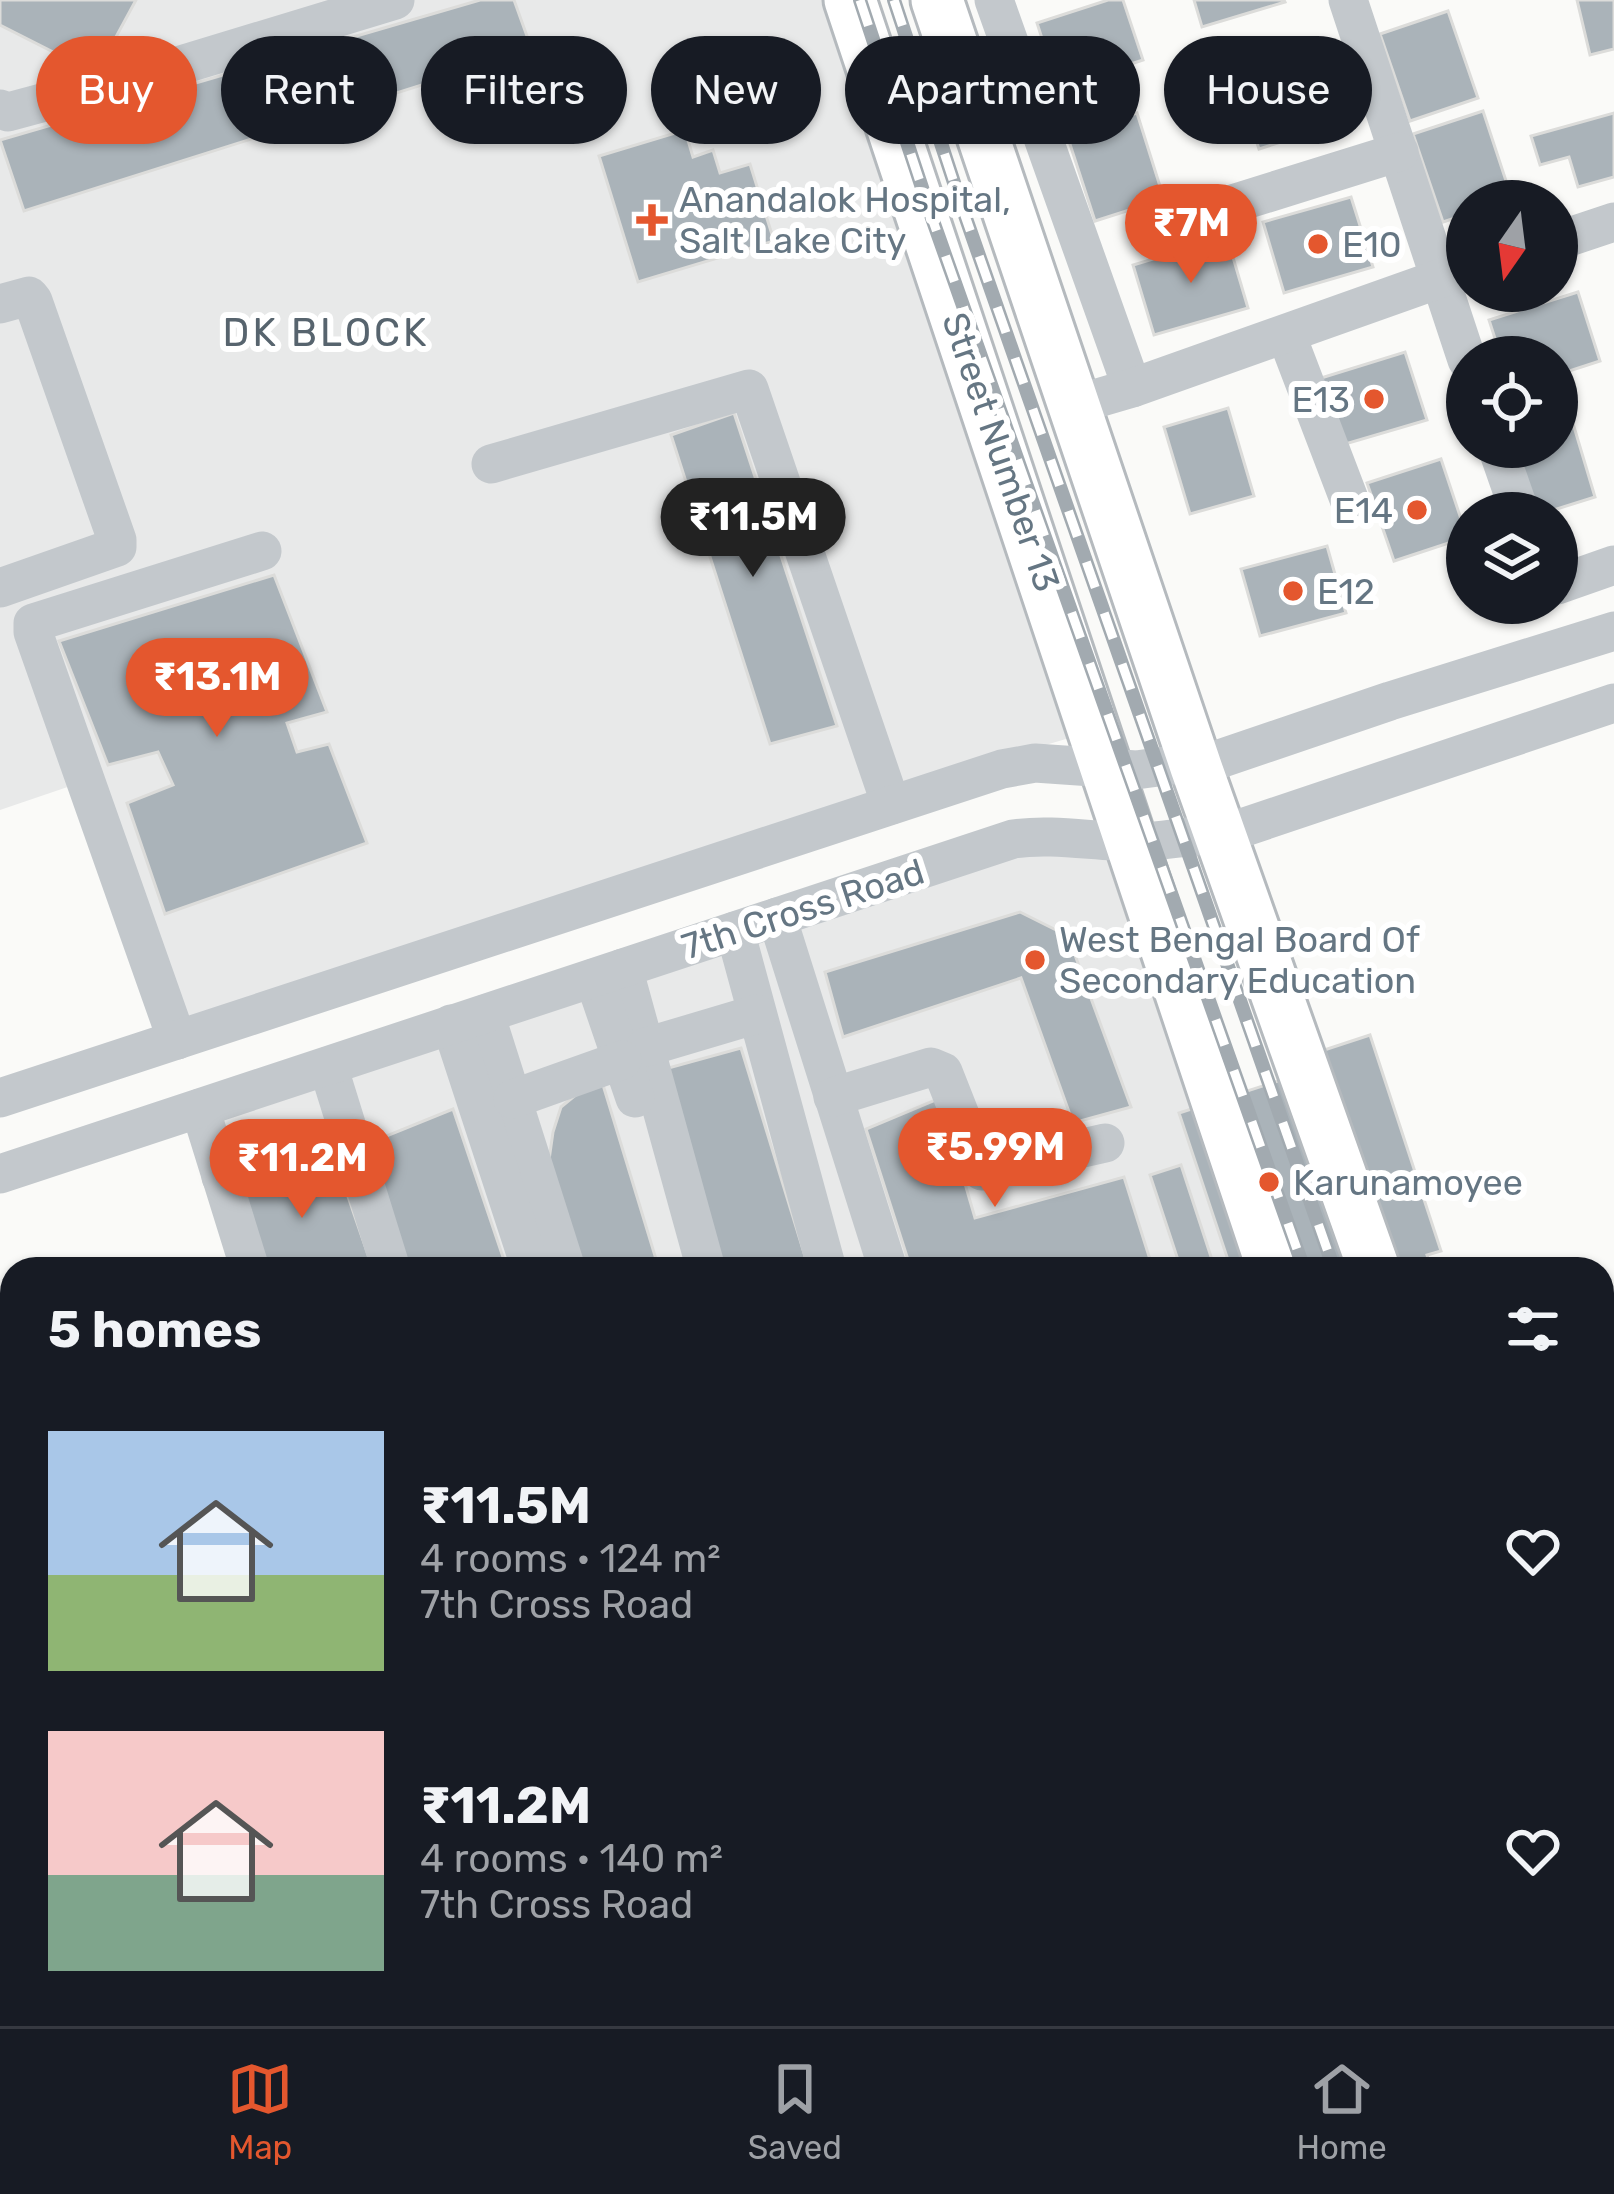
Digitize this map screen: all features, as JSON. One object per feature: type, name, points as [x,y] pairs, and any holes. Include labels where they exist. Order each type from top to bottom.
[{"type":"main road","name":"Street Number 13","points":[[850,0],[1269,1257]]},
{"type":"main road","points":[[938,0],[1196,767],[1370,1257]]},
{"type":"street","points":[[0,109],[8,112],[168,69],[395,0]]},
{"type":"street","points":[[994,0],[1132,388]]},
{"type":"street","points":[[1358,3],[1399,152],[1446,258]]},
{"type":"street","points":[[1151,229],[1399,152]]},
{"type":"street","points":[[1578,234],[1614,222]]},
{"type":"street","points":[[1074,405],[1446,277]]},
{"type":"street","points":[[0,304],[28,296],[33,301],[117,547],[0,588]]},
{"type":"street","points":[[1286,334],[1349,499]]},
{"type":"street","points":[[491,464],[749,389],[892,805]]},
{"type":"street","points":[[177,1040],[33,623],[262,551]]},
{"type":"street","points":[[1578,578],[1614,565]]},
{"type":"street","points":[[1559,624],[1566,646]]},
{"type":"street","name":"7th Cross Road","points":[[0,1098],[1002,769],[1035,763],[1136,770],[1196,767],[1614,631]]},
{"type":"street","name":"7th Cross Road","points":[[0,1174],[1013,839],[1039,836],[1132,842],[1220,835],[1614,703]]},
{"type":"street","points":[[777,917],[884,1257]]},
{"type":"street","points":[[735,931],[824,1257]]},
{"type":"street","points":[[608,973],[702,1257]]},
{"type":"street","points":[[513,1099],[634,1053],[757,1014]]},
{"type":"street","points":[[468,1019],[513,1099],[562,1257]]},
{"type":"street","points":[[468,1019],[528,1257]]},
{"type":"street","points":[[634,1053],[686,1257]]},
{"type":"street","points":[[833,1096],[938,1068],[982,1171],[1105,1143]]},
{"type":"street","points":[[317,1069],[329,1138],[374,1257]]},
{"type":"street","points":[[317,1069],[387,1257]]},
{"type":"street","points":[[200,1108],[246,1257]]},
{"type":"street","points":[[221,1177],[329,1138]]},
{"type":"shaded area","points":[[0,0],[827,0],[845,53],[845,144],[876,144],[1076,736],[183,1027],[94,778],[0,810]]},
{"type":"shaded area","points":[[1029,852],[1126,854],[1255,1257],[244,1257],[200,1124]]},
{"type":"building","points":[[0,0],[136,0],[116,36],[36,36],[36,43],[0,25]]},
{"type":"building","points":[[480,0],[514,0],[527,36],[421,36],[421,85],[397,93],[397,36],[357,36]]},
{"type":"building","points":[[1108,0],[1123,0],[1135,36],[1041,36],[1037,23]]},
{"type":"building","points":[[1194,0],[1284,0],[1285,2],[1202,27]]},
{"type":"building","points":[[1577,0],[1614,0],[1614,49],[1590,55]]},
{"type":"building","points":[[1448,11],[1478,98],[1410,121],[1380,34]]},
{"type":"building","points":[[221,76],[221,144],[235,144],[24,211],[0,140],[36,130],[36,144],[197,144],[197,83]]},
{"type":"building","points":[[1483,111],[1506,180],[1446,180],[1443,222],[1413,134]]},
{"type":"building","points":[[1614,113],[1614,177],[1578,187],[1569,157],[1540,165],[1531,136]]},
{"type":"building","points":[[1140,123],[1164,199],[1095,221],[1070,144],[1140,144]]},
{"type":"building","points":[[651,140],[651,144],[689,144],[693,157],[713,150],[720,173],[750,164],[774,241],[638,282],[599,156]]},
{"type":"building","name":"E10","points":[[1351,197],[1373,267],[1284,293],[1263,222]]},
{"type":"building","points":[[1227,237],[1248,308],[1154,335],[1133,265]]},
{"type":"building","points":[[1578,292],[1600,361],[1578,368],[1578,336],[1494,336],[1489,320],[1514,312],[1578,312]]},
{"type":"building","name":"E13","points":[[1405,352],[1427,420],[1342,445],[1321,378]]},
{"type":"building","points":[[1228,408],[1254,496],[1190,514],[1164,427]]},
{"type":"building","points":[[734,413],[837,726],[770,744],[671,435]]},
{"type":"building","points":[[1578,440],[1595,497],[1578,502],[1578,492],[1522,492],[1514,468],[1578,468]]},
{"type":"building","name":"E14","points":[[1441,459],[1452,492],[1446,492],[1446,544],[1394,561],[1367,483]]},
{"type":"building","name":"E12","points":[[1327,546],[1346,613],[1260,636],[1241,569]]},
{"type":"building","points":[[274,575],[327,712],[287,723],[297,752],[329,744],[367,843],[165,914],[127,803],[173,785],[158,752],[108,765],[59,641]]},
{"type":"building","points":[[1020,912],[1068,936],[1131,1107],[1073,1123],[1021,978],[843,1037],[825,972]]},
{"type":"building","name":"Karunamoyee","points":[[1370,1035],[1441,1251],[1428,1257],[1227,1257],[1179,1113],[1300,1074],[1318,1052]]},
{"type":"building","points":[[741,1048],[805,1257],[719,1257],[661,1070]]},
{"type":"building","points":[[600,1075],[655,1257],[569,1257],[549,1160],[561,1107]]},
{"type":"building","points":[[940,1098],[975,1218],[1124,1177],[1149,1257],[907,1257],[866,1129]]},
{"type":"building","points":[[453,1109],[503,1257],[393,1257],[359,1147]]},
{"type":"building","points":[[334,1156],[369,1257],[252,1257],[231,1194]]},
{"type":"building","name":"Karunamoyee","points":[[1181,1165],[1211,1257],[1177,1257],[1150,1175]]},
{"type":"railway","points":[[860,0],[932,218],[1300,1257]]},
{"type":"railway","points":[[894,0],[1330,1257]]},
{"type":"place","name":"Anandalok Hospital, Salt Lake City","points":[[652,220]]},
{"type":"place","name":"E10","points":[[1318,244]]},
{"type":"place","name":"E13","points":[[1374,399]]},
{"type":"place","name":"E14","points":[[1417,510]]},
{"type":"place","name":"E12","points":[[1293,591]]},
{"type":"place","name":"West Bengal Board Of Secondary Education","points":[[1035,960]]},
{"type":"place","name":"Karunamoyee","points":[[1269,1182]]},
{"type":"district","name":"DK BLOCK","points":[[326,333]]}]
